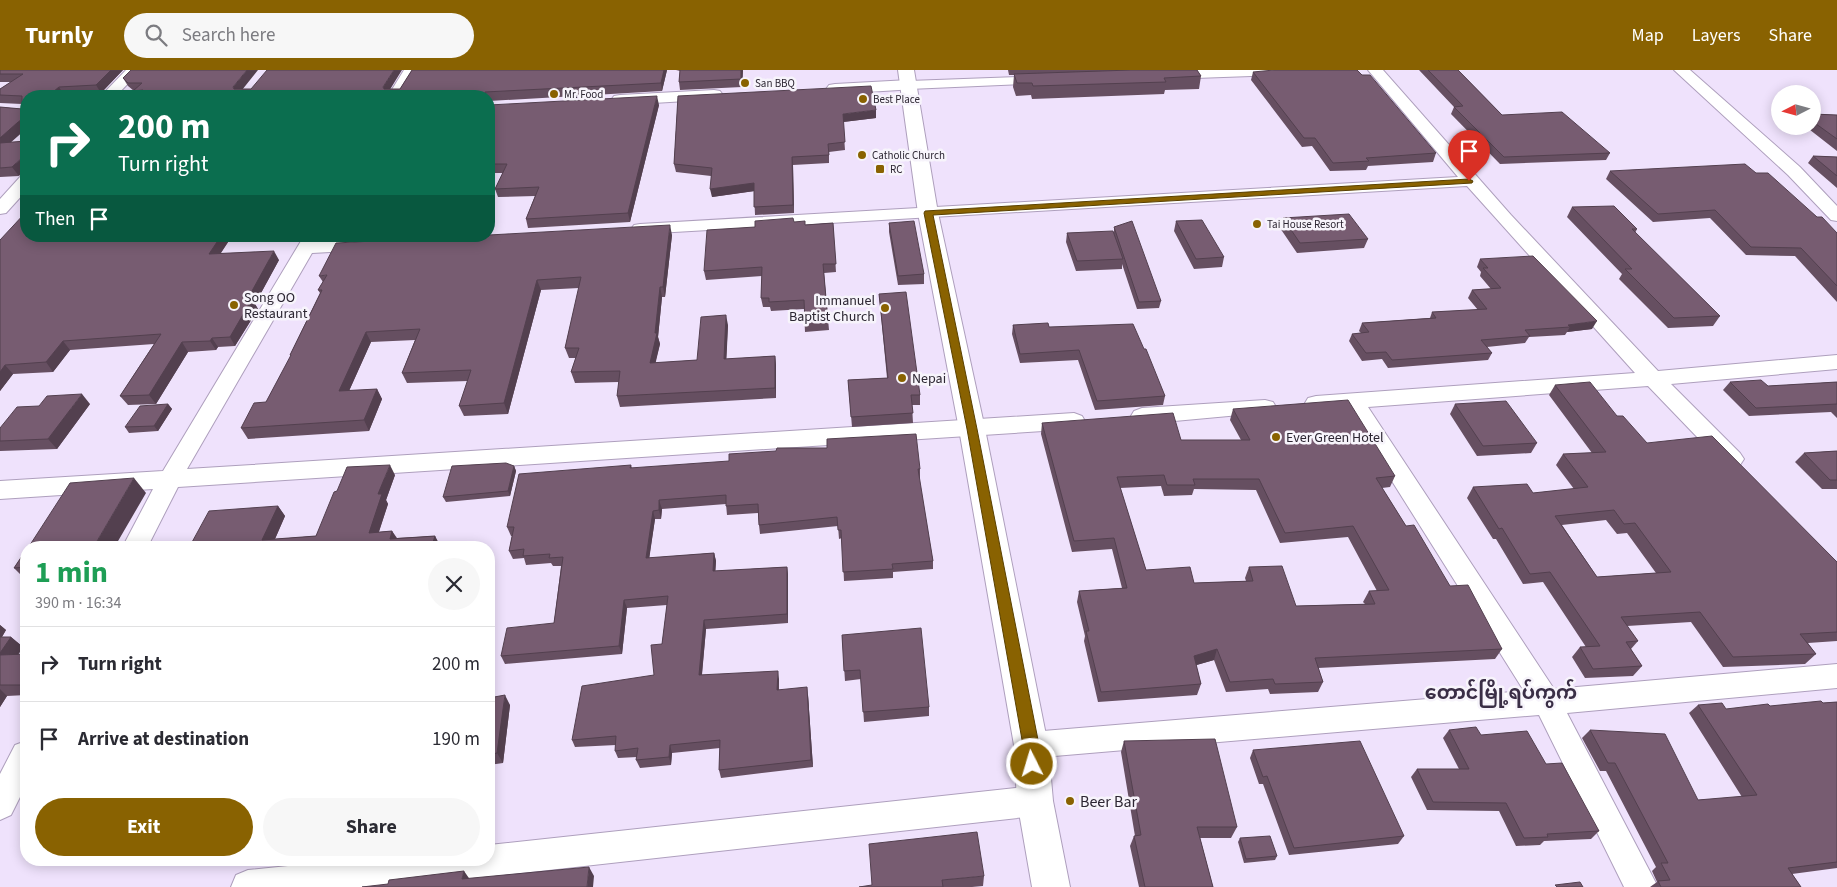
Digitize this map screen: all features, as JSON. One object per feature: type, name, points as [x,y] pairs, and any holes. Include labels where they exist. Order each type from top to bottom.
[{"type":"main road","points":[[821,90],[907,78],[928,213],[972,429],[1031,745],[1035,801],[1051,887]]},
{"type":"main road","points":[[606,101],[733,94]]},
{"type":"street","points":[[114,90],[134,70]]},
{"type":"street","points":[[399,90],[411,70]]},
{"type":"street","points":[[1154,76],[1311,70]]},
{"type":"street","points":[[1375,70],[1469,181],[1652,379],[1748,475]]},
{"type":"street","points":[[1681,70],[1794,171],[1837,216]]},
{"type":"street","points":[[907,78],[1056,80]]},
{"type":"street","points":[[622,230],[1469,181]]},
{"type":"street","points":[[0,208],[20,187]]},
{"type":"street","points":[[138,541],[170,479],[309,242],[385,243]]},
{"type":"street","points":[[0,490],[972,429],[1652,379],[1837,362]]},
{"type":"street","points":[[1352,400],[1547,702],[1641,887]]},
{"type":"street","points":[[1031,745],[1837,676]]},
{"type":"street","points":[[0,805],[20,767]]},
{"type":"street","points":[[495,860],[1035,801]]},
{"type":"street","points":[[248,887],[440,866]]},
{"type":"building","points":[[0,70],[111,70],[96,85],[59,87],[55,90],[20,90],[20,96],[0,95],[0,89],[23,74],[0,74]]},
{"type":"building","points":[[131,70],[247,70],[233,87],[234,89],[251,89],[267,70],[394,70],[383,87],[384,89],[400,89],[412,70],[664,70],[661,83],[495,91],[134,90],[142,83],[128,83],[123,78]]},
{"type":"building","points":[[680,70],[741,70],[741,79],[679,82]]},
{"type":"building","points":[[1197,70],[1201,76],[1164,78],[1166,82],[1033,86],[1032,83],[1017,83],[1014,74]]},
{"type":"building","points":[[1274,70],[1357,70],[1362,75],[1370,75],[1436,153],[1366,158],[1369,161],[1333,163],[1315,138],[1304,138],[1253,72]]},
{"type":"building","points":[[1428,70],[1458,70],[1502,115],[1562,112],[1610,153],[1504,157],[1454,107],[1463,106]]},
{"type":"building","points":[[871,86],[876,110],[843,114],[845,142],[828,144],[829,155],[792,157],[793,205],[754,207],[754,183],[710,189],[712,168],[674,164],[678,96]]},
{"type":"building","points":[[657,96],[628,213],[526,219],[539,187],[495,189],[507,164],[495,164],[495,105]]},
{"type":"building","points":[[0,107],[20,109],[20,120],[0,138]]},
{"type":"building","points":[[1821,114],[1837,115],[1837,139],[1821,127]]},
{"type":"building","points":[[20,141],[20,160],[12,167],[0,168],[0,143]]},
{"type":"building","points":[[1813,156],[1837,157],[1837,176]]},
{"type":"building","points":[[1745,164],[1756,173],[1768,173],[1817,217],[1822,217],[1837,233],[1837,286],[1801,248],[1751,247],[1715,210],[1658,214],[1610,171]]},
{"type":"building","points":[[1614,206],[1637,229],[1632,229],[1720,316],[1674,318],[1625,269],[1632,269],[1572,207]]},
{"type":"building","points":[[1349,214],[1368,239],[1300,243],[1283,218]]},
{"type":"building","points":[[20,218],[20,242],[217,242],[209,254],[274,251],[247,300],[252,299],[230,337],[212,338],[210,341],[182,342],[149,395],[120,396],[161,334],[63,341],[46,362],[5,365],[0,372],[0,240]]},
{"type":"building","points":[[793,218],[794,222],[805,221],[805,225],[833,223],[836,264],[823,264],[828,321],[805,323],[804,300],[769,302],[769,298],[761,298],[762,267],[704,271],[707,230],[755,227],[755,221]]},
{"type":"building","points":[[1202,220],[1224,257],[1196,259],[1176,221]]},
{"type":"building","points":[[914,221],[924,274],[898,276],[889,223]]},
{"type":"building","points":[[1132,221],[1161,301],[1139,302],[1114,227]]},
{"type":"building","points":[[670,225],[663,287],[660,287],[655,333],[657,333],[650,363],[697,360],[701,317],[726,315],[724,359],[775,356],[775,388],[617,396],[620,371],[571,372],[579,348],[565,348],[581,277],[537,280],[504,403],[459,406],[471,370],[402,373],[420,329],[366,332],[339,391],[377,389],[364,420],[241,428],[254,403],[266,402],[291,355],[322,290],[318,290],[327,275],[319,276],[336,243],[495,242],[495,235]]},
{"type":"building","points":[[1113,231],[1123,259],[1077,261],[1067,233]]},
{"type":"building","points":[[1533,256],[1597,321],[1568,325],[1570,327],[1525,330],[1530,336],[1481,340],[1492,353],[1392,360],[1386,352],[1366,353],[1352,334],[1369,332],[1362,323],[1436,318],[1432,312],[1487,309],[1472,290],[1501,288],[1483,268],[1488,268],[1480,259]]},
{"type":"building","points":[[906,292],[920,395],[911,395],[913,413],[851,417],[848,380],[888,378],[879,294]]},
{"type":"building","points":[[1048,323],[1049,327],[1133,324],[1144,349],[1146,349],[1165,396],[1097,401],[1079,350],[1020,354],[1013,325]]},
{"type":"building","points":[[1761,380],[1768,386],[1837,382],[1837,404],[1756,408],[1730,382]]},
{"type":"building","points":[[1590,382],[1617,416],[1623,416],[1647,443],[1712,436],[1837,562],[1837,632],[1800,634],[1816,654],[1733,657],[1700,612],[1621,617],[1638,641],[1626,642],[1642,666],[1593,669],[1580,647],[1600,646],[1550,572],[1530,574],[1502,528],[1499,529],[1473,487],[1527,484],[1533,493],[1588,487],[1563,454],[1606,452],[1555,385]],"holes":[[[1614,510],[1624,524],[1635,523],[1671,572],[1597,577],[1555,516]]]},
{"type":"building","points":[[82,394],[48,439],[0,441],[0,428],[17,407],[39,406],[47,396]]},
{"type":"building","points":[[1348,400],[1395,476],[1376,478],[1406,526],[1414,525],[1450,586],[1468,585],[1502,649],[1315,658],[1323,682],[1275,684],[1273,679],[1230,682],[1217,649],[1194,656],[1201,684],[1101,692],[1086,631],[1089,631],[1079,591],[1127,588],[1114,538],[1074,541],[1042,423],[1173,413],[1181,440],[1250,440],[1233,409]],"holes":[[[1164,475],[1167,485],[1195,485],[1193,479],[1259,479],[1285,533],[1353,526],[1389,590],[1369,591],[1375,604],[1296,606],[1282,566],[1249,567],[1253,581],[1194,583],[1190,567],[1146,570],[1117,477]]]},
{"type":"building","points":[[1506,401],[1537,443],[1483,446],[1455,404]]},
{"type":"building","points":[[168,404],[154,426],[125,427],[140,406]]},
{"type":"building","points":[[916,434],[920,469],[918,469],[933,561],[892,564],[893,569],[843,572],[841,530],[838,530],[837,517],[759,525],[758,504],[726,506],[726,495],[659,500],[659,510],[653,511],[646,558],[714,553],[713,571],[787,567],[787,614],[704,620],[699,675],[778,671],[777,690],[807,687],[811,760],[719,770],[720,740],[670,745],[669,757],[636,760],[638,748],[615,751],[616,736],[572,740],[582,686],[654,675],[651,645],[662,644],[668,596],[624,600],[619,646],[501,656],[507,628],[554,623],[563,557],[549,558],[550,554],[523,556],[524,549],[509,551],[514,527],[507,527],[519,474],[631,465],[630,468],[729,461],[729,454],[776,451],[777,448],[827,448],[827,439]]},
{"type":"building","points":[[1837,451],[1837,480],[1830,480],[1804,453]]},
{"type":"building","points":[[506,463],[514,466],[508,491],[443,497],[452,466]]},
{"type":"building","points":[[390,465],[378,494],[382,494],[369,533],[392,531],[390,539],[435,536],[433,541],[193,541],[209,511],[278,506],[262,540],[316,536],[334,492],[337,491],[347,467]]},
{"type":"building","points":[[134,478],[97,541],[33,541],[70,483]]},
{"type":"building","points":[[20,559],[20,568],[14,568]]},
{"type":"building","points":[[921,628],[929,707],[863,712],[860,670],[844,671],[842,635]]},
{"type":"building","points":[[0,637],[11,637],[0,653]]},
{"type":"building","points":[[20,654],[20,685],[0,685],[0,655]]},
{"type":"building","points":[[505,695],[497,753],[495,754],[495,697]]},
{"type":"building","points":[[1821,701],[1823,703],[1837,702],[1837,862],[1788,868],[1801,887],[1661,887],[1658,881],[1670,880],[1661,863],[1668,863],[1615,763],[1608,763],[1590,730],[1665,734],[1698,800],[1757,795],[1698,705],[1722,703],[1726,709]]},
{"type":"building","points":[[1476,727],[1481,735],[1527,731],[1546,764],[1562,763],[1599,831],[1547,834],[1548,837],[1524,838],[1506,803],[1433,802],[1417,769],[1469,769],[1449,730]]},
{"type":"building","points":[[1215,739],[1237,827],[1197,827],[1213,887],[1145,887],[1134,836],[1141,835],[1124,741]]},
{"type":"building","points":[[1360,741],[1404,836],[1294,848],[1267,776],[1263,777],[1253,750]]},
{"type":"building","points":[[977,832],[984,876],[942,880],[943,887],[859,887],[872,885],[869,844]]},
{"type":"building","points":[[1270,836],[1277,856],[1246,859],[1240,838]]},
{"type":"building","points":[[589,867],[587,887],[362,887],[388,884],[389,880],[464,871],[462,879]]},
{"type":"building","points":[[1580,882],[1583,887],[1557,887],[1555,885]]},
{"type":"place","name":"San BBQ","points":[[745,83]]},
{"type":"place","name":"Mr. Food","points":[[554,94]]},
{"type":"place","name":"Best Place","points":[[863,99]]},
{"type":"place","name":"Catholic Church","points":[[862,155]]},
{"type":"place","name":"RC","points":[[880,169]]},
{"type":"place","name":"Tai House Resort","points":[[1257,224]]},
{"type":"place","name":"Song OO Restaurant","points":[[234,305]]},
{"type":"place","name":"Immanuel Baptist Church","points":[[885,308]]},
{"type":"place","name":"Nepai","points":[[902,378]]},
{"type":"place","name":"Ever Green Hotel","points":[[1276,437]]},
{"type":"place","name":"Beer Bar","points":[[1070,801]]},
{"type":"district","name":"တောင်မြို့ရပ်ကွက်","points":[[1501,692]]},
{"type":"route","points":[[1032,764],[1031,745],[972,429],[928,213],[1469,181]]}]
